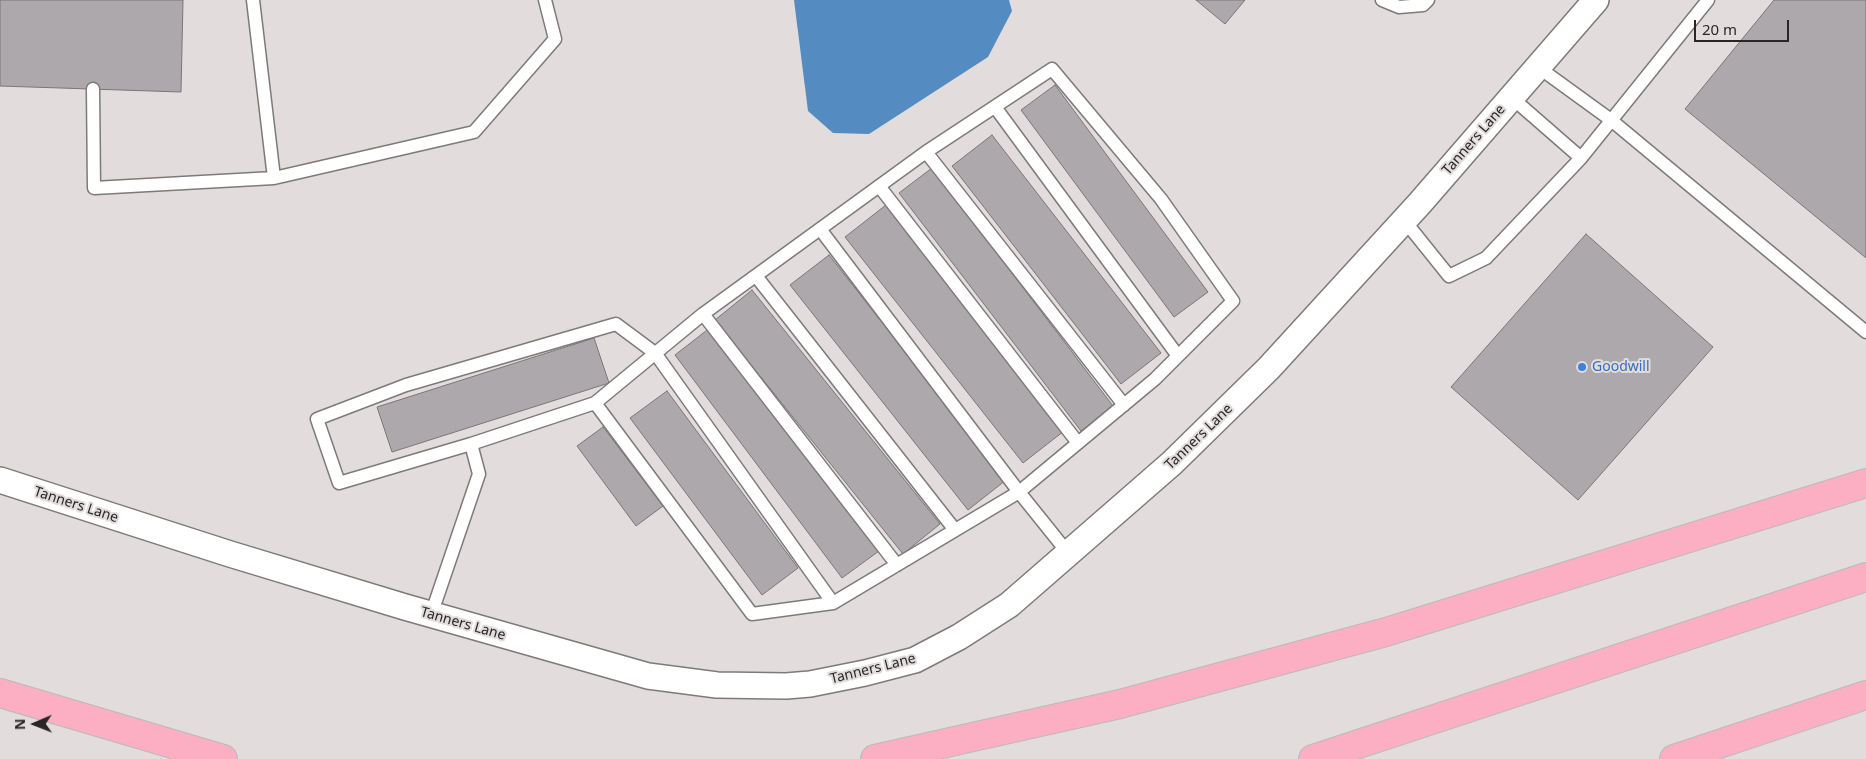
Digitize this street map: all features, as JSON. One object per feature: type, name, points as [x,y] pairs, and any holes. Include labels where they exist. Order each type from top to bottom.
[{"type":"highway","points":[[874,759],[1120,704],[1386,632],[1866,483]]},
{"type":"highway","points":[[1313,759],[1866,577]]},
{"type":"highway","points":[[0,693],[222,759]]},
{"type":"highway","points":[[1674,759],[1866,695]]},
{"type":"street","name":"Tanners Lane","points":[[0,480],[230,554],[431,615],[648,676],[717,685],[786,686],[810,684],[865,673],[915,660],[959,637],[1009,605],[1172,463],[1270,368],[1404,220],[1596,0]]},
{"type":"lane","points":[[253,0],[274,178]]},
{"type":"lane","points":[[93,89],[94,188],[274,178],[474,132],[555,39],[545,0]]},
{"type":"lane","points":[[1382,0],[1399,7],[1422,5],[1428,0]]},
{"type":"lane","points":[[1404,220],[1449,276],[1486,258],[1581,158],[1708,0]]},
{"type":"lane","points":[[1538,67],[1611,120],[1866,332]]},
{"type":"lane","points":[[595,403],[752,614],[833,603],[1019,492],[1155,379],[1233,301],[1161,199],[1052,69],[926,152],[703,314],[655,353],[595,403],[471,444],[339,483],[317,419],[406,385],[616,324],[655,353],[833,603]]},
{"type":"lane","points":[[1511,97],[1581,158]]},
{"type":"lane","points":[[995,107],[1178,356]]},
{"type":"lane","points":[[926,152],[1124,405]]},
{"type":"lane","points":[[879,186],[1078,443]]},
{"type":"lane","points":[[820,229],[1019,492],[1068,553]]},
{"type":"lane","points":[[756,276],[955,530]]},
{"type":"lane","points":[[703,314],[897,565]]},
{"type":"lane","points":[[431,615],[479,474],[471,444]]},
{"type":"water","points":[[794,0],[1009,0],[1012,11],[988,57],[869,134],[833,133],[808,111]]},
{"type":"building","points":[[0,0],[183,0],[181,92],[0,86]]},
{"type":"building","points":[[1196,0],[1245,0],[1225,24]]},
{"type":"building","points":[[1774,0],[1866,0],[1866,258],[1685,109]]},
{"type":"building","points":[[1055,85],[1208,292],[1174,317],[1021,110]]},
{"type":"building","points":[[992,135],[1161,353],[1121,384],[952,166]]},
{"type":"building","points":[[932,168],[1113,406],[1081,431],[899,193]]},
{"type":"building","points":[[886,205],[1064,431],[1023,463],[845,237]]},
{"type":"building","name":"Goodwill","points":[[1586,234],[1713,347],[1578,500],[1451,387]]},
{"type":"building","points":[[829,255],[1006,480],[968,510],[790,285]]},
{"type":"building","points":[[752,290],[940,524],[903,554],[715,320]]},
{"type":"building","points":[[711,327],[879,551],[842,578],[675,355]]},
{"type":"building","points":[[594,338],[609,383],[392,452],[377,407]]},
{"type":"building","points":[[667,391],[798,568],[762,595],[630,418]]},
{"type":"building","points":[[603,427],[663,506],[636,526],[577,446]]},
{"type":"place","name":"Goodwill","points":[[1582,367]]}]
